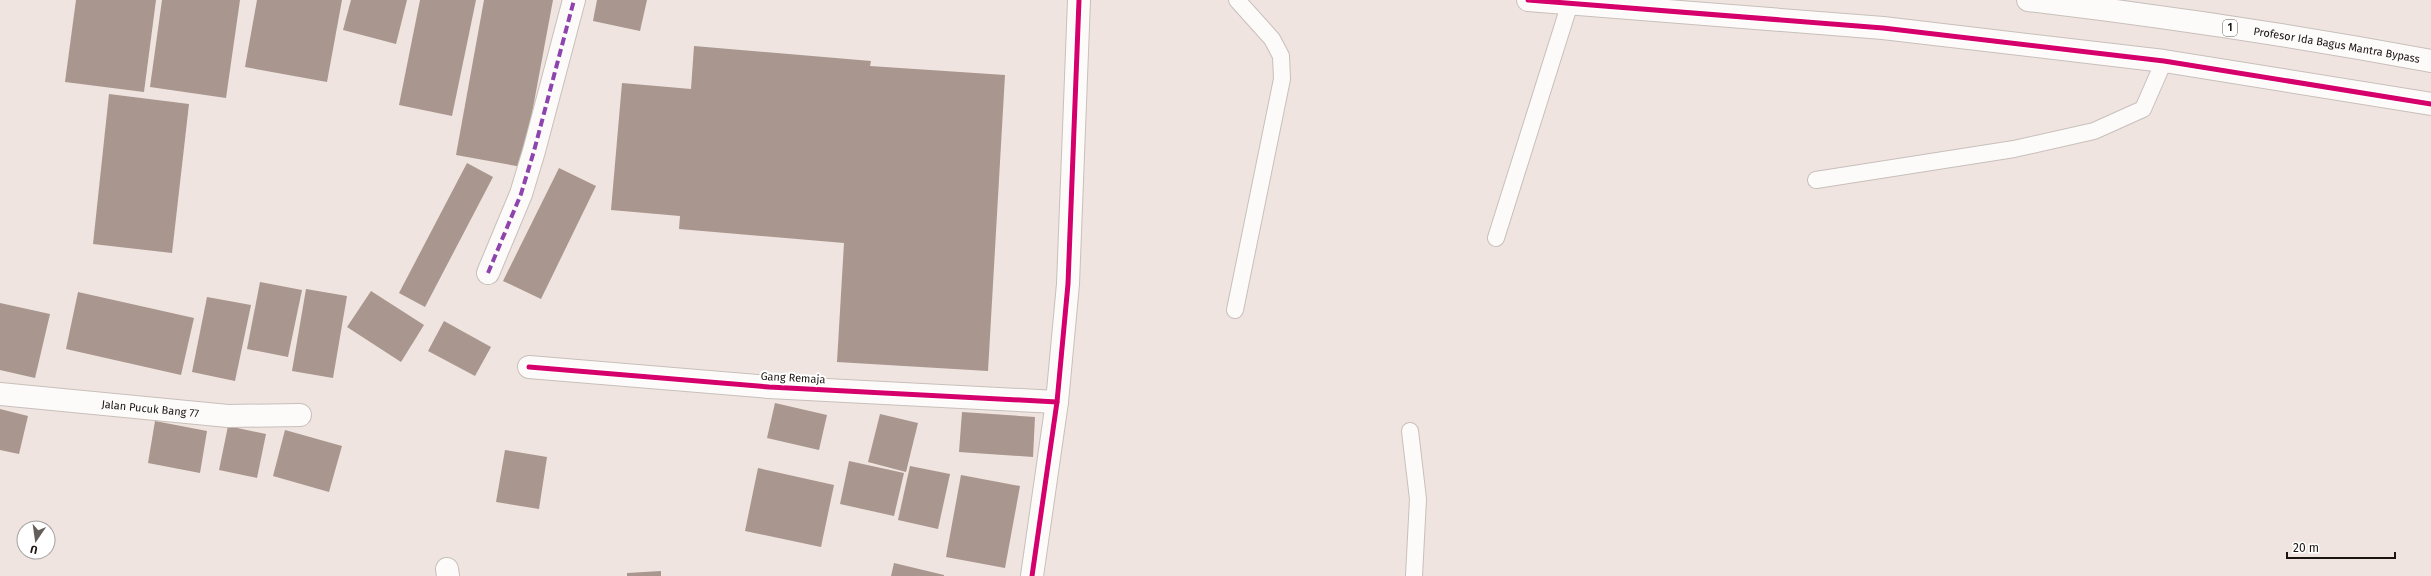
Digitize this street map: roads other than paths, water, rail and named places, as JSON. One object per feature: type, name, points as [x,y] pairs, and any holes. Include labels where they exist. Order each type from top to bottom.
[{"type":"main road","points":[[488,273],[521,194],[574,0]]},
{"type":"main road","points":[[1032,576],[1057,402],[1068,284],[1078,0]]},
{"type":"main road","points":[[1528,0],[1883,28],[2164,61],[2431,104]]},
{"type":"main road","name":"Profesor Ida Bagus Mantra Bypass","points":[[2028,0],[2133,13],[2358,47],[2431,61]]},
{"type":"main road","name":"Gang Remaja","points":[[529,367],[769,387],[1057,402]]},
{"type":"main road","name":"Jalan Pucuk Bang 77","points":[[0,394],[228,416],[300,415]]},
{"type":"lane","points":[[1235,310],[1282,79],[1281,56],[1272,40],[1237,0]]},
{"type":"lane","points":[[1496,238],[1570,3]]},
{"type":"lane","points":[[1816,180],[2014,149],[2094,131],[2143,109],[2164,61]]},
{"type":"lane","points":[[1410,431],[1418,498],[1414,576]]}]
